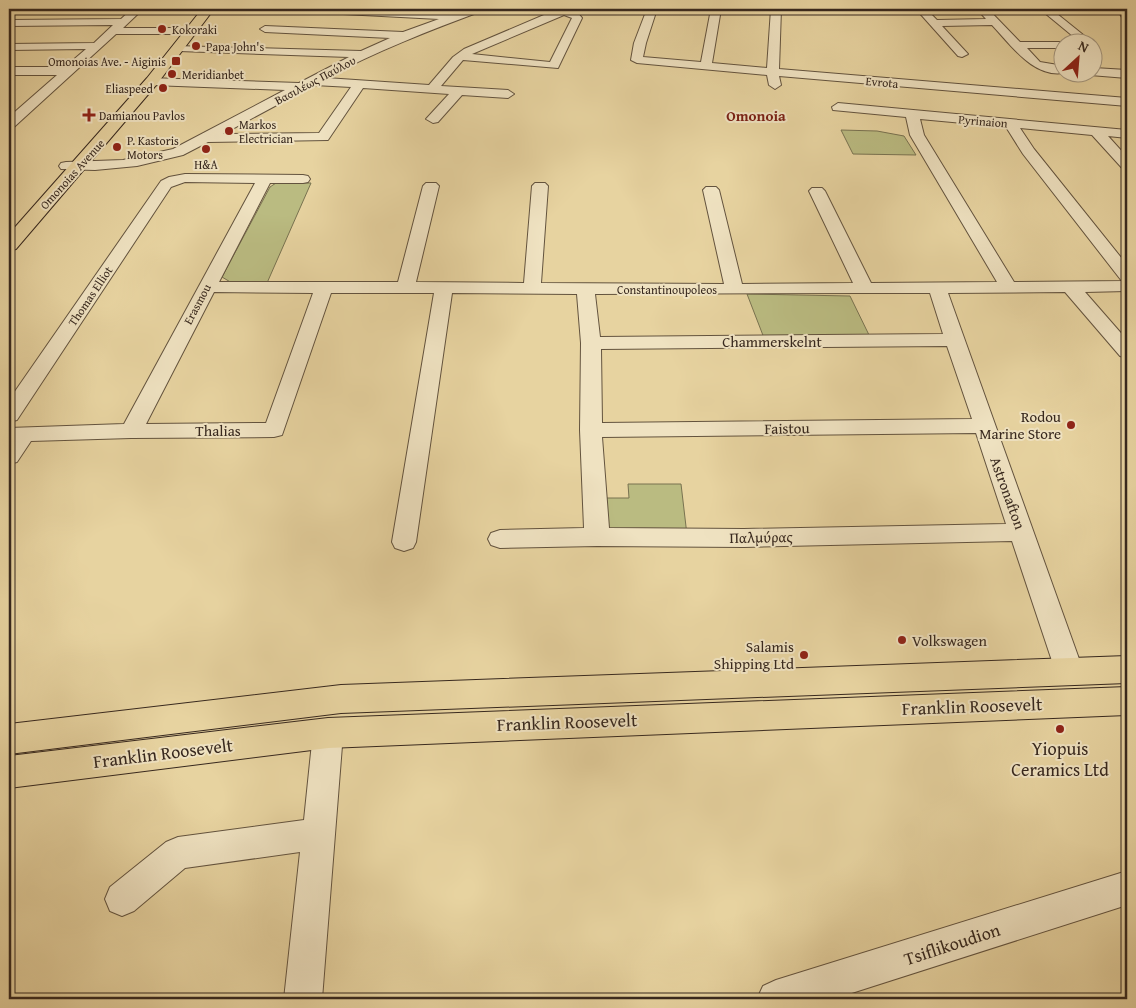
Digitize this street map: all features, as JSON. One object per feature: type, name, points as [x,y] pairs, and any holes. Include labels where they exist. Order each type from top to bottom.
[{"type":"main road","name":"Omonoias Avenue","points":[[9,245],[202,9]]},
{"type":"main road","name":"Omonoias Avenue","points":[[9,230],[152,81],[208,9]]},
{"type":"main road","name":"Franklin Roosevelt","points":[[9,739],[341,700],[1127,669]]},
{"type":"main road","name":"Franklin Roosevelt","points":[[9,772],[328,733],[558,722],[1127,701]]},
{"type":"street","points":[[9,124],[94,46],[138,9]]},
{"type":"street","points":[[305,9],[415,14],[452,18]]},
{"type":"street","name":"Βασιλέως Παύλου","points":[[72,166],[129,164],[153,160],[178,152],[363,54],[406,35],[478,9]]},
{"type":"street","points":[[636,60],[652,9]]},
{"type":"street","points":[[706,66],[716,9]]},
{"type":"street","points":[[774,79],[776,9]]},
{"type":"street","points":[[921,9],[936,23],[962,54]]},
{"type":"street","points":[[982,9],[1036,64],[1044,68],[1054,69]]},
{"type":"street","points":[[1045,9],[1074,32]]},
{"type":"street","points":[[1122,9],[1127,17]]},
{"type":"street","points":[[432,88],[461,56],[485,42],[565,10],[577,18],[554,66],[461,56]]},
{"type":"street","points":[[51,23],[62,13]]},
{"type":"street","points":[[252,51],[272,16]]},
{"type":"street","points":[[9,23],[123,22]]},
{"type":"street","points":[[936,23],[996,22]]},
{"type":"street","points":[[428,27],[447,32]]},
{"type":"street","points":[[265,29],[406,35]]},
{"type":"street","points":[[114,30],[184,31]]},
{"type":"street","points":[[466,37],[485,42]]},
{"type":"street","points":[[1019,45],[1054,45]]},
{"type":"street","points":[[9,47],[94,46]]},
{"type":"street","points":[[179,48],[363,54]]},
{"type":"street","name":"Evrota","points":[[636,60],[706,66],[774,79],[1127,102]]},
{"type":"street","points":[[9,71],[66,71]]},
{"type":"street","points":[[1104,73],[1127,74]]},
{"type":"street","points":[[152,81],[300,87]]},
{"type":"street","points":[[312,81],[508,94]]},
{"type":"street","points":[[206,138],[323,137],[360,84]]},
{"type":"street","points":[[433,119],[460,90]]},
{"type":"street","points":[[16,103],[31,103]]},
{"type":"street","name":"Pyrinaion","points":[[838,107],[1127,134]]},
{"type":"street","points":[[912,114],[917,135],[1008,286]]},
{"type":"street","points":[[1010,123],[1028,151],[1127,276]]},
{"type":"street","points":[[1096,131],[1127,165]]},
{"type":"street","name":"Thomas Elliot","points":[[9,415],[166,184],[185,178],[265,179]]},
{"type":"street","points":[[265,179],[303,179]]},
{"type":"street","name":"Erasmou","points":[[131,431],[265,179]]},
{"type":"street","points":[[406,287],[431,186]]},
{"type":"street","points":[[532,289],[540,186]]},
{"type":"street","points":[[712,190],[734,289]]},
{"type":"street","points":[[817,191],[865,288]]},
{"type":"street","points":[[1070,286],[1127,352]]},
{"type":"street","name":"Constantinoupoleos","points":[[206,287],[734,289],[1127,286]]},
{"type":"street","name":"Thalias","points":[[16,435],[131,431],[274,430],[324,287]]},
{"type":"street","points":[[404,542],[444,287]]},
{"type":"street","name":"Astronafton","points":[[937,288],[953,340],[1069,670]]},
{"type":"street","points":[[585,289],[591,342],[591,430],[597,537]]},
{"type":"street","name":"Chammerskelnt","points":[[591,342],[953,340]]},
{"type":"street","name":"Faistou","points":[[591,430],[984,426]]},
{"type":"street","points":[[9,457],[16,435]]},
{"type":"street","name":"Παλμύρας","points":[[500,539],[597,537],[744,538],[1021,532]]},
{"type":"street","points":[[303,999],[328,733]]},
{"type":"street","points":[[122,899],[178,853],[318,834]]},
{"type":"street","name":"Tsiflikoudion","points":[[776,999],[1127,888]]},
{"type":"green space","points":[[841,130],[877,131],[904,136],[916,155],[853,154]]},
{"type":"green space","points":[[276,183],[311,183],[267,283],[232,283],[222,277],[270,187]]},
{"type":"green space","points":[[747,294],[850,296],[870,337],[764,338]]},
{"type":"green space","points":[[628,484],[681,484],[687,535],[629,535],[607,528],[601,498],[629,498]]},
{"type":"place","name":"Kokoraki","points":[[162,29]]},
{"type":"place","name":"Papa John's","points":[[196,46]]},
{"type":"place","name":"Omonoias Ave. - Aiginis","points":[[176,61]]},
{"type":"place","name":"Meridianbet","points":[[172,74]]},
{"type":"place","name":"Eliaspeed","points":[[163,88]]},
{"type":"place","name":"Damianou Pavlos","points":[[89,115]]},
{"type":"place","name":"Markos Electrician","points":[[229,131]]},
{"type":"place","name":"P. Kastoris Motors","points":[[117,147]]},
{"type":"place","name":"H&A","points":[[206,149]]},
{"type":"place","name":"Rodou Marine Store","points":[[1071,425]]},
{"type":"place","name":"Volkswagen","points":[[902,640]]},
{"type":"place","name":"Salamis Shipping Ltd","points":[[804,655]]},
{"type":"place","name":"Yiopuis Ceramics Ltd","points":[[1060,729]]},
{"type":"district","name":"Omonoia","points":[[756,115]]}]
